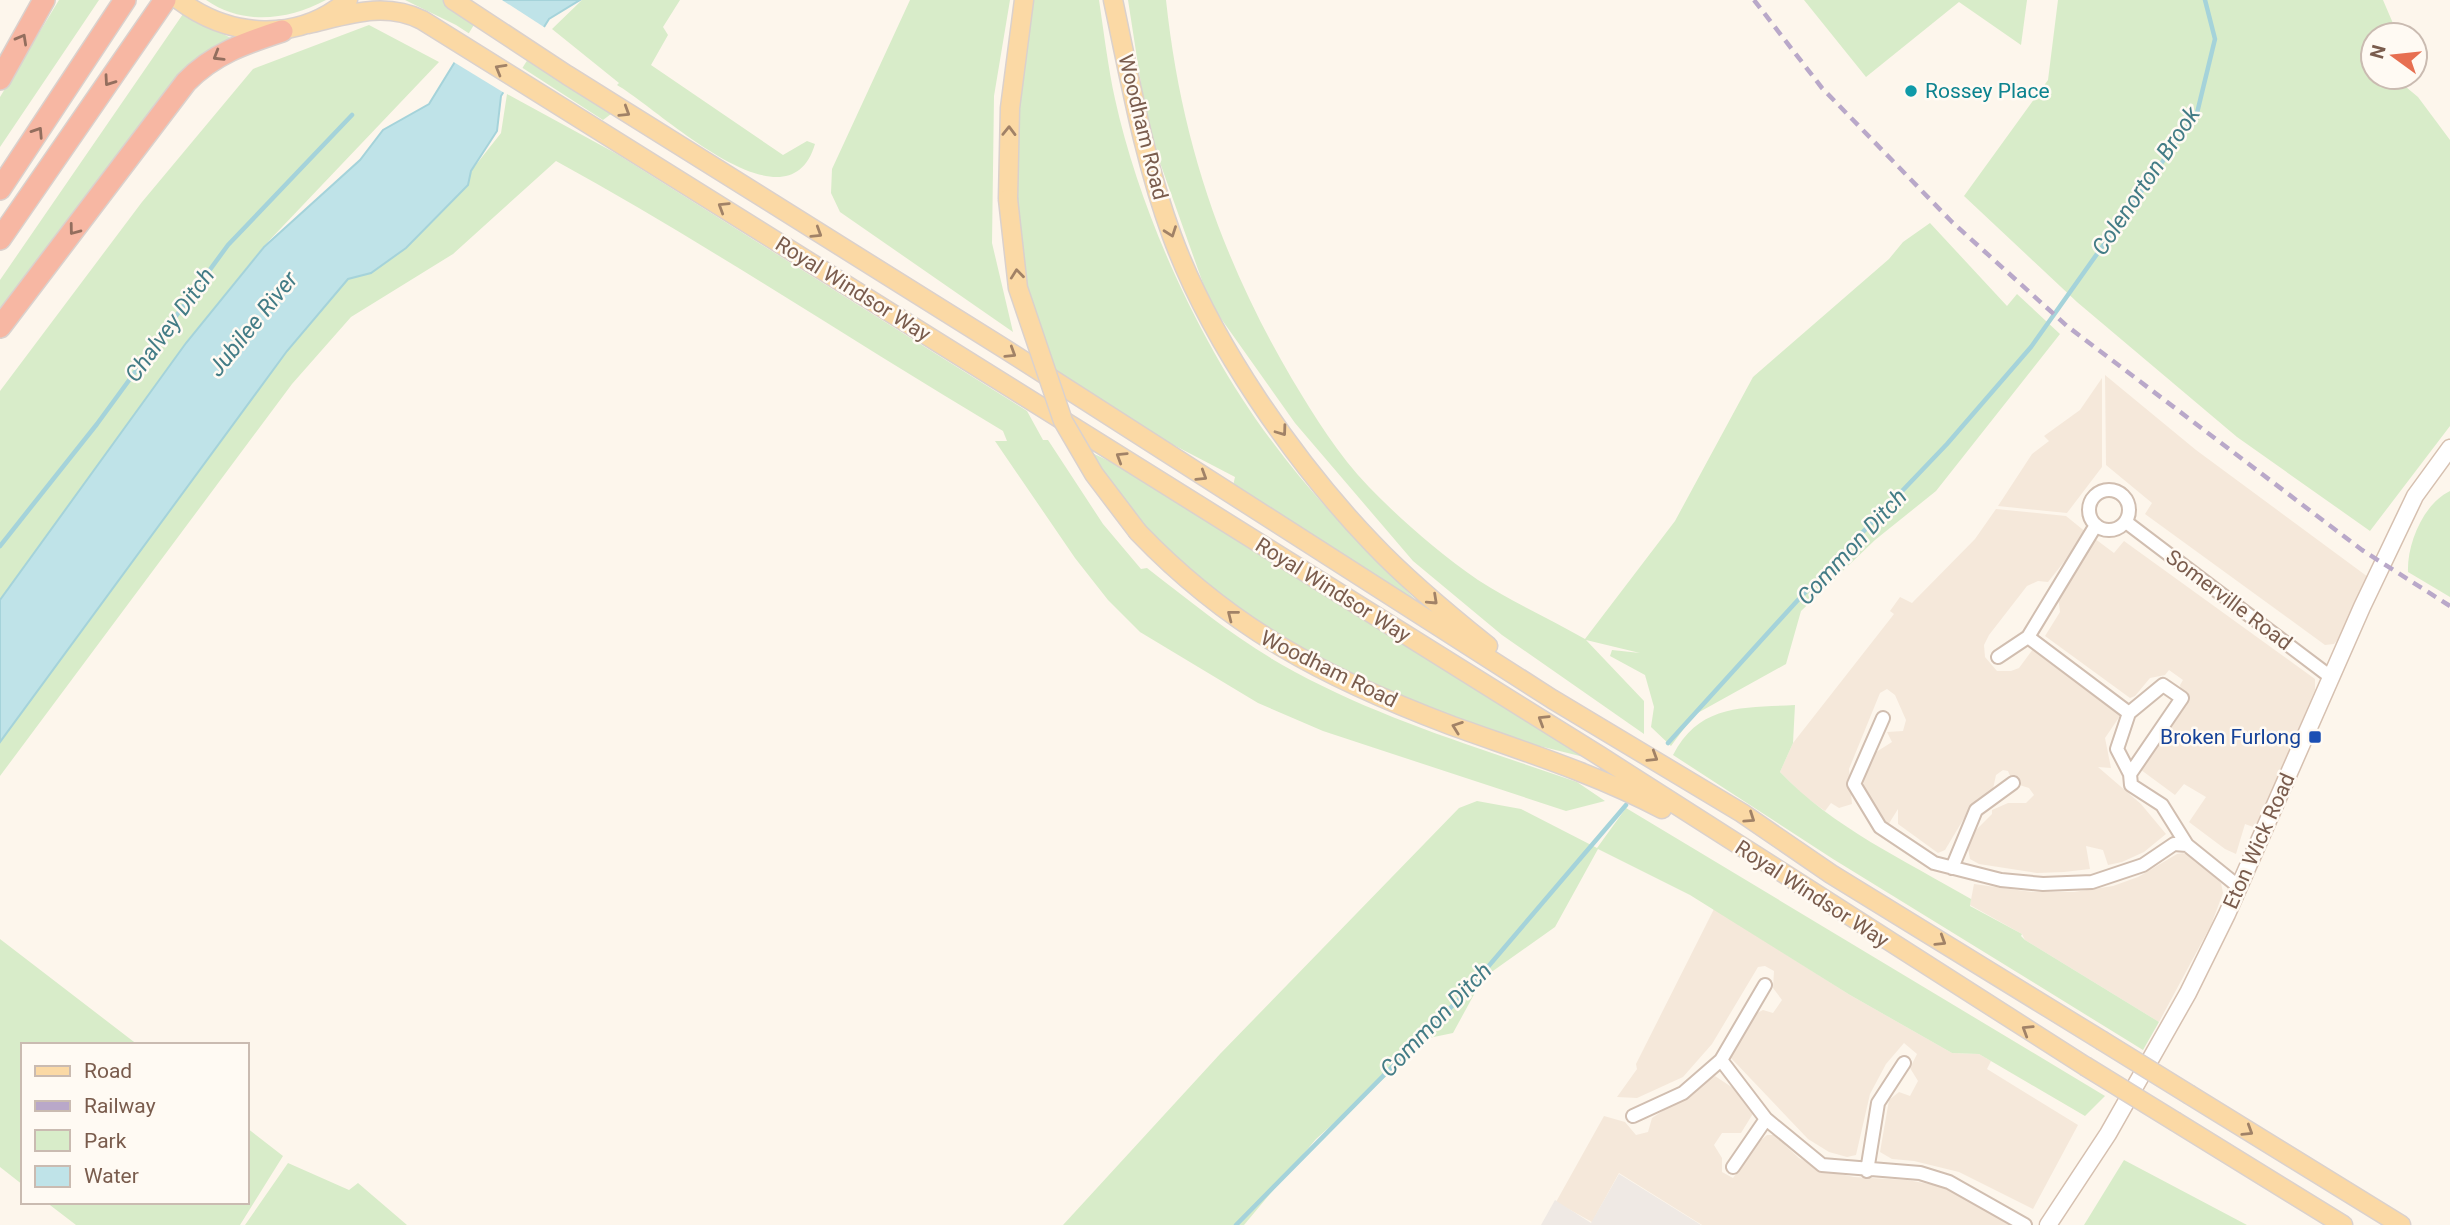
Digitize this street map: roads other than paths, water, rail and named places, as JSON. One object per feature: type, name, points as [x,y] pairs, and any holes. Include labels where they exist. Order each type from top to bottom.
[{"type":"highway","points":[[0,79],[44,0]]},
{"type":"highway","points":[[0,239],[165,0]]},
{"type":"highway","points":[[0,189],[123,4]]},
{"type":"highway","points":[[0,327],[186,82],[211,59],[230,49],[282,31]]},
{"type":"main road","points":[[179,0],[233,27],[282,31],[307,24],[348,0]]},
{"type":"main road","name":"Royal Windsor Way","points":[[453,0],[469,13],[1005,349],[1552,699],[1614,733],[1831,874],[2401,1225]]},
{"type":"main road","name":"Woodham Road","points":[[1024,0],[1010,108],[1009,199],[1018,288],[1063,421],[1094,474],[1138,532],[1194,585],[1250,629],[1310,664],[1425,714],[1620,787],[1674,811]]},
{"type":"main road","name":"Woodham Road","points":[[1113,0],[1142,138],[1172,237],[1214,325],[1258,398],[1314,475],[1373,544],[1441,608],[1552,699]]},
{"type":"main road","name":"Royal Windsor Way","points":[[307,24],[366,11],[393,9],[412,15],[1600,756],[1674,811],[1826,902],[2343,1225]]},
{"type":"main road","name":"Eton Wick Road","points":[[2048,1225],[2108,1134],[2188,993],[2239,887],[2362,607],[2415,496],[2450,448]]},
{"type":"street","points":[[2110,489],[2126,498],[2130,508],[2126,522],[2110,530],[2096,525],[2090,516],[2089,506],[2099,492],[2110,489]]},
{"type":"street","name":"Somerville Road","points":[[2126,522],[2332,678]]},
{"type":"street","points":[[1998,657],[2028,637],[2096,525]]},
{"type":"street","points":[[2028,637],[2129,712]]},
{"type":"street","points":[[2130,775],[2182,698],[2163,685],[2129,712],[2117,749],[2130,775],[2131,785],[2162,805],[2187,845],[2239,887]]},
{"type":"street","points":[[1883,718],[1854,784],[1880,827],[1934,863],[2001,880],[2043,884],[2092,882],[2143,865],[2174,844],[2187,845]]},
{"type":"street","points":[[1952,868],[1976,810],[2013,783]]},
{"type":"street","points":[[1633,1116],[1683,1093],[1721,1060],[1765,985]]},
{"type":"street","points":[[1721,1060],[1766,1119],[1822,1166],[1920,1173],[1949,1182],[2025,1225]]},
{"type":"street","points":[[1867,1171],[1878,1103],[1904,1063]]},
{"type":"street","points":[[1733,1167],[1766,1119]]},
{"type":"water","name":"Jubilee River","points":[[493,0],[580,0],[549,19],[501,96],[497,131],[471,171],[468,185],[406,248],[371,273],[348,279],[287,351],[0,742],[0,600],[186,343],[264,247],[360,160],[383,130],[429,104]]},
{"type":"waterway","name":"Common Ditch","points":[[1668,743],[1797,601],[1947,444],[2031,347],[2197,113],[2215,39],[2205,0]]},
{"type":"waterway","name":"Chalvey Ditch","points":[[0,546],[97,424],[228,245],[352,115]]},
{"type":"waterway","name":"Common Ditch","points":[[1236,1225],[1469,989],[1626,805]]},
{"type":"railway","points":[[1754,0],[1822,88],[1952,222],[2067,326],[2362,550],[2450,606]]},
{"type":"place","name":"Rossey Place","points":[[1911,91]]},
{"type":"place","name":"Broken Furlong","points":[[2315,737]]},
{"type":"water label","name":"Colenorton Brook","points":[[2146,181]]}]
